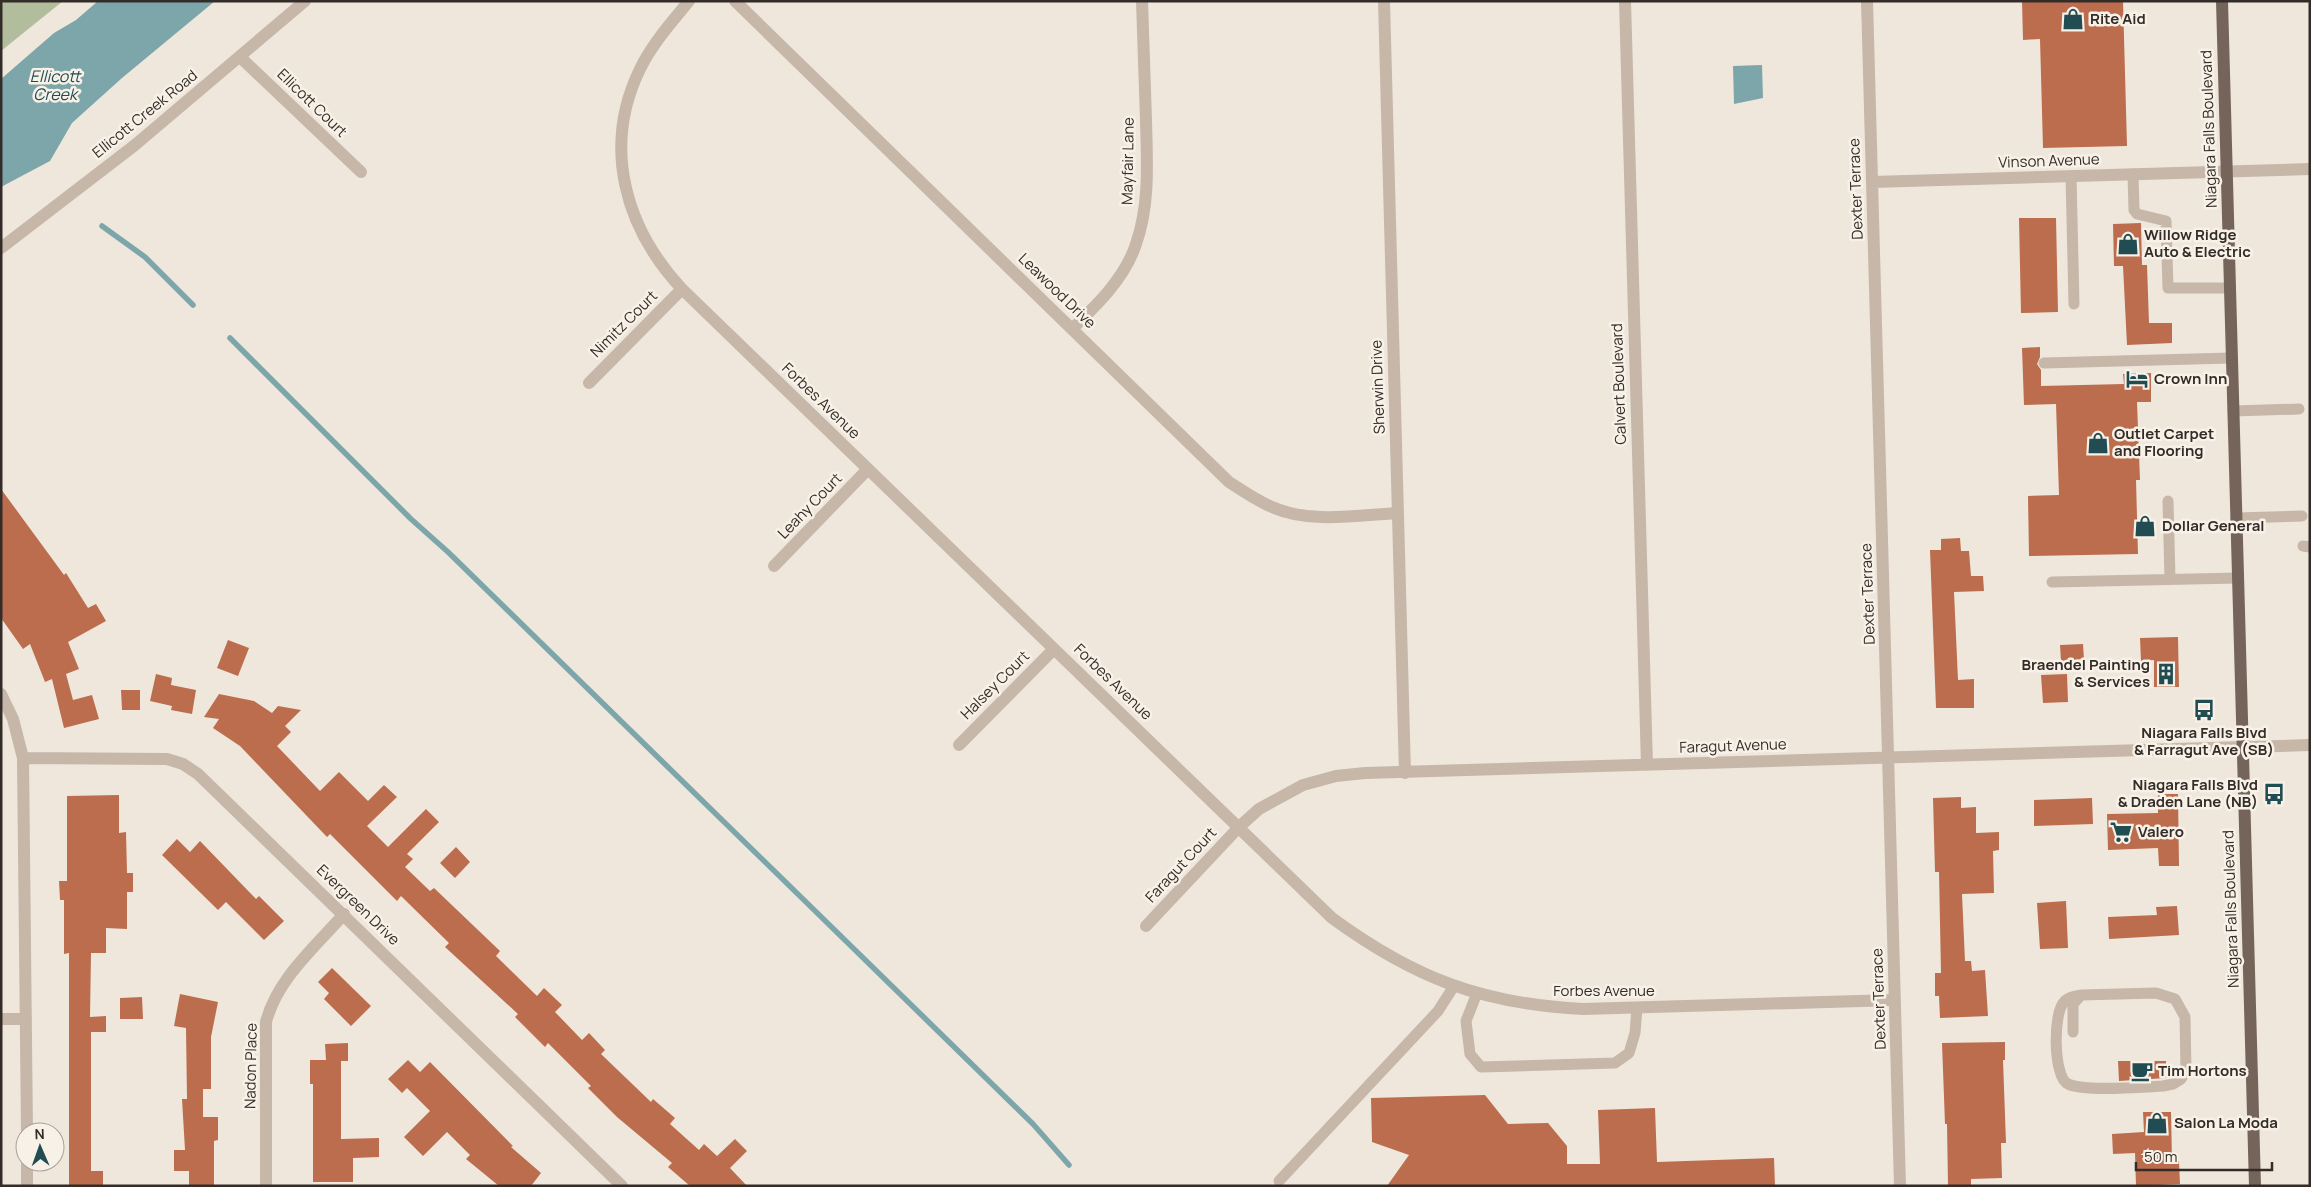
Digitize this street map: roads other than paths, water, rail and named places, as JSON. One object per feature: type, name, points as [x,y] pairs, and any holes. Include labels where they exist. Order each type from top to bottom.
[{"type":"main road","name":"Niagara Falls Boulevard","points":[[2222,1],[2255,1186]]},
{"type":"street","name":"Ellicott Creek Road","points":[[1,248],[135,145],[306,1]]},
{"type":"street","name":"Forbes Avenue","points":[[689,1],[652,47],[640,70],[624,119],[622,145],[628,197],[638,228],[652,252],[682,289],[1332,918],[1389,957],[1424,975],[1454,986],[1510,1002],[1583,1009],[1895,1000]]},
{"type":"street","name":"Leawood Drive","points":[[735,1],[1229,482],[1274,508],[1295,514],[1323,517],[1398,513]]},
{"type":"street","name":"Mayfair Lane","points":[[1072,328],[1094,308],[1118,279],[1136,246],[1144,216],[1147,185],[1142,1]]},
{"type":"street","name":"Sherwin Drive","points":[[1384,1],[1405,773]]},
{"type":"street","name":"Calvert Boulevard","points":[[1625,1],[1647,765]]},
{"type":"street","name":"Dexter Terrace","points":[[1867,1],[1900,1186]]},
{"type":"street","name":"Ellicott Court","points":[[240,57],[361,172]]},
{"type":"street","name":"Vinson Avenue","points":[[1872,182],[2310,169]]},
{"type":"street","name":"Nimitz Court","points":[[589,383],[682,289]]},
{"type":"street","name":"Leahy Court","points":[[774,566],[868,469]]},
{"type":"street","name":"Halsey Court","points":[[959,745],[1054,648]]},
{"type":"street","points":[[1,694],[13,719],[23,758],[27,1122]]},
{"type":"street","name":"Faragut Avenue","points":[[1239,827],[1259,809],[1302,785],[1336,776],[2310,745]]},
{"type":"street","name":"Evergreen Drive","points":[[23,758],[167,759],[182,764],[198,774],[622,1186]]},
{"type":"street","name":"Faragut Court","points":[[1146,926],[1239,827]]},
{"type":"street","name":"Nadon Place","points":[[266,1186],[266,1022],[270,1004],[281,986],[344,914]]},
{"type":"street","points":[[1,1019],[26,1019]]},
{"type":"street","points":[[27,1172],[27,1186]]},
{"type":"lane","points":[[2133,174],[2134,210],[2137,214],[2166,221],[2168,288],[2230,288]]},
{"type":"lane","points":[[2071,176],[2074,304]]},
{"type":"lane","points":[[2044,363],[2231,358]]},
{"type":"lane","points":[[2233,412],[2299,410]]},
{"type":"lane","points":[[2168,501],[2170,579]]},
{"type":"lane","points":[[2236,518],[2302,516]]},
{"type":"lane","points":[[2052,582],[2238,578]]},
{"type":"lane","points":[[1280,1181],[1438,1011],[1454,986]]},
{"type":"lane","points":[[1477,993],[1466,1021],[1470,1054],[1481,1066],[1615,1063],[1629,1054],[1635,1033],[1637,1008]]},
{"type":"lane","points":[[2073,1032],[2073,1004],[2081,995],[2156,993],[2175,999],[2185,1017],[2186,1070],[2181,1079],[2174,1084],[2163,1086],[2084,1087],[2066,1084],[2061,1079],[2058,1070],[2056,1016],[2064,1001],[2081,995]]},
{"type":"water","name":"Ellicott Creek","points":[[98,1],[215,1],[122,78],[72,123],[50,161],[1,187],[1,79],[54,33],[76,20]]},
{"type":"water","points":[[1762,65],[1763,98],[1734,104],[1733,66]]},
{"type":"waterway","points":[[102,226],[145,257],[193,305]]},
{"type":"waterway","points":[[230,338],[411,519],[448,552],[1033,1124],[1069,1165]]},
{"type":"place","name":"Rite Aid","points":[[2073,19]]},
{"type":"place","name":"Willow Ridge Auto & Electric","points":[[2128,244]]},
{"type":"place","name":"Crown Inn","points":[[2137,379]]},
{"type":"place","name":"Outlet Carpet and Flooring","points":[[2098,443]]},
{"type":"place","name":"Dollar General","points":[[2145,526]]},
{"type":"place","name":"Braendel Painting & Services","points":[[2166,674]]},
{"type":"place","name":"Niagara Falls Blvd & Farragut Ave (SB)","points":[[2204,710]]},
{"type":"place","name":"Niagara Falls Blvd & Draden Lane (NB)","points":[[2274,794]]},
{"type":"place","name":"Valero","points":[[2121,832]]},
{"type":"place","name":"Tim Hortons","points":[[2142,1071]]},
{"type":"place","name":"Salon La Moda","points":[[2157,1123]]}]
